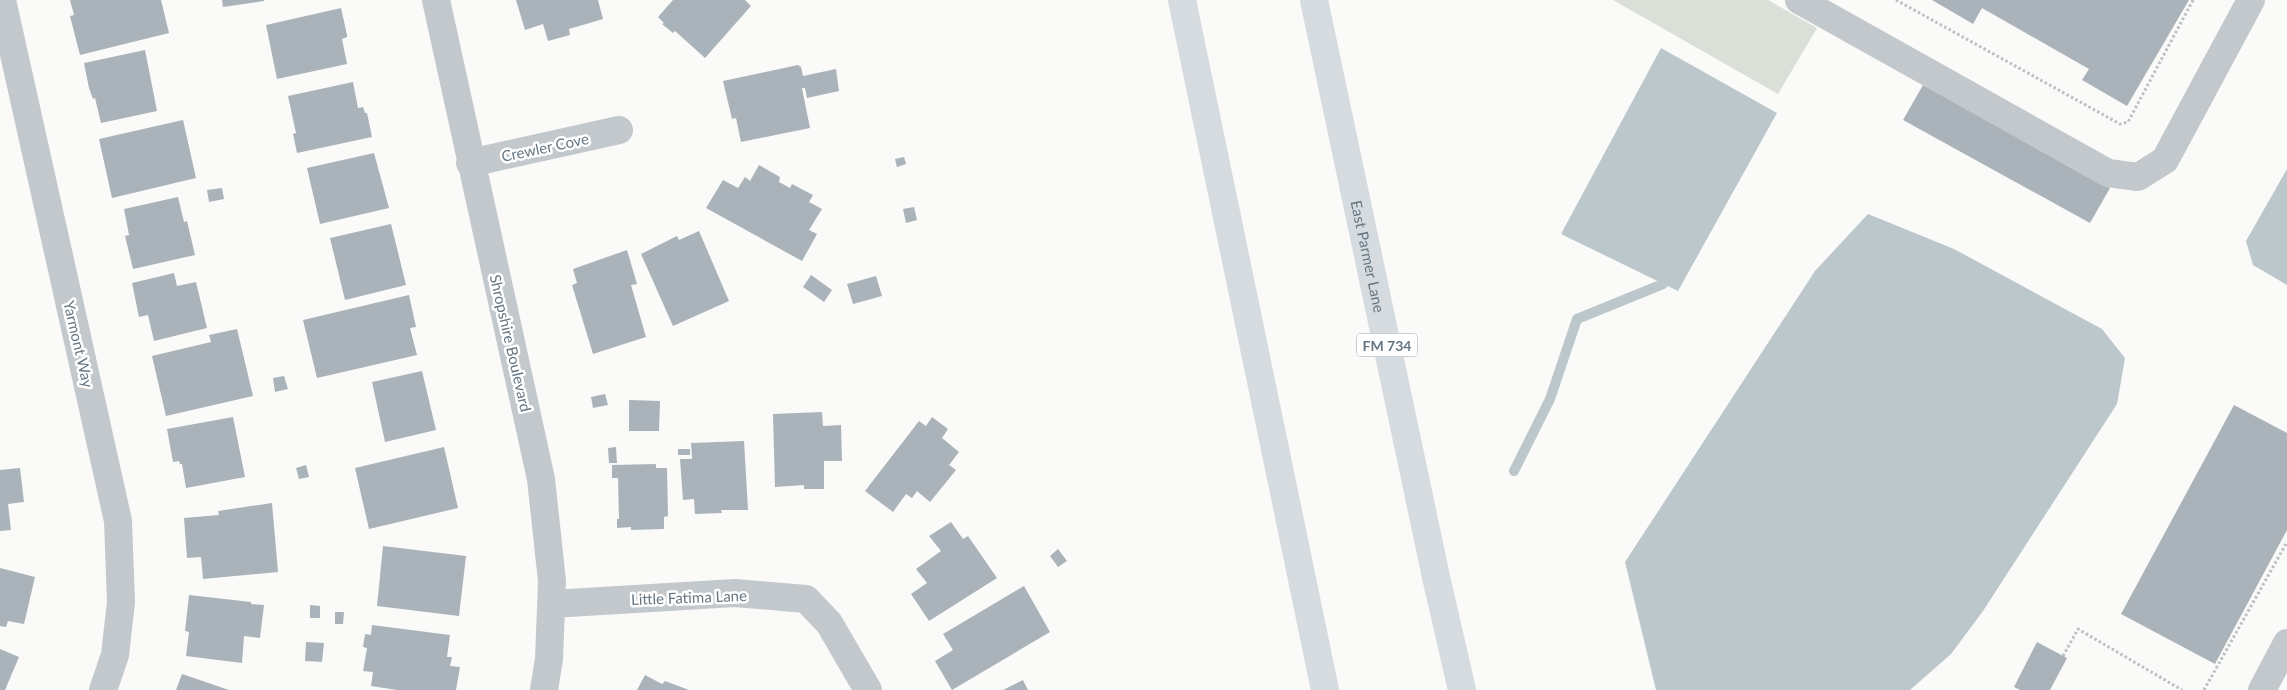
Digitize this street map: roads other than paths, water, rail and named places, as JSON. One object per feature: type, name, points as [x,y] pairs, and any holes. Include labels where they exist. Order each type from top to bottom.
[{"type":"main road","points":[[1182,0],[1325,690]]},
{"type":"main road","name":"East Parmer Lane","points":[[1314,0],[1434,568],[1462,690]]},
{"type":"street","name":"Yarmont Way","points":[[2,0],[118,520],[121,602],[115,655],[103,690]]},
{"type":"street","name":"Shropshire Boulevard","points":[[436,0],[470,163],[541,479],[551,564],[552,604],[549,659],[544,690]]},
{"type":"street","points":[[1800,0],[2108,173],[2138,177],[2165,160],[2251,0]]},
{"type":"street","name":"Crewler Cove","points":[[470,163],[619,130]]},
{"type":"street","name":"Little Fatima Lane","points":[[552,604],[735,593],[806,599],[829,623],[868,690]]},
{"type":"street","points":[[2262,690],[2287,643]]},
{"type":"waterway","points":[[1514,471],[1550,399],[1577,319],[1663,284]]}]
